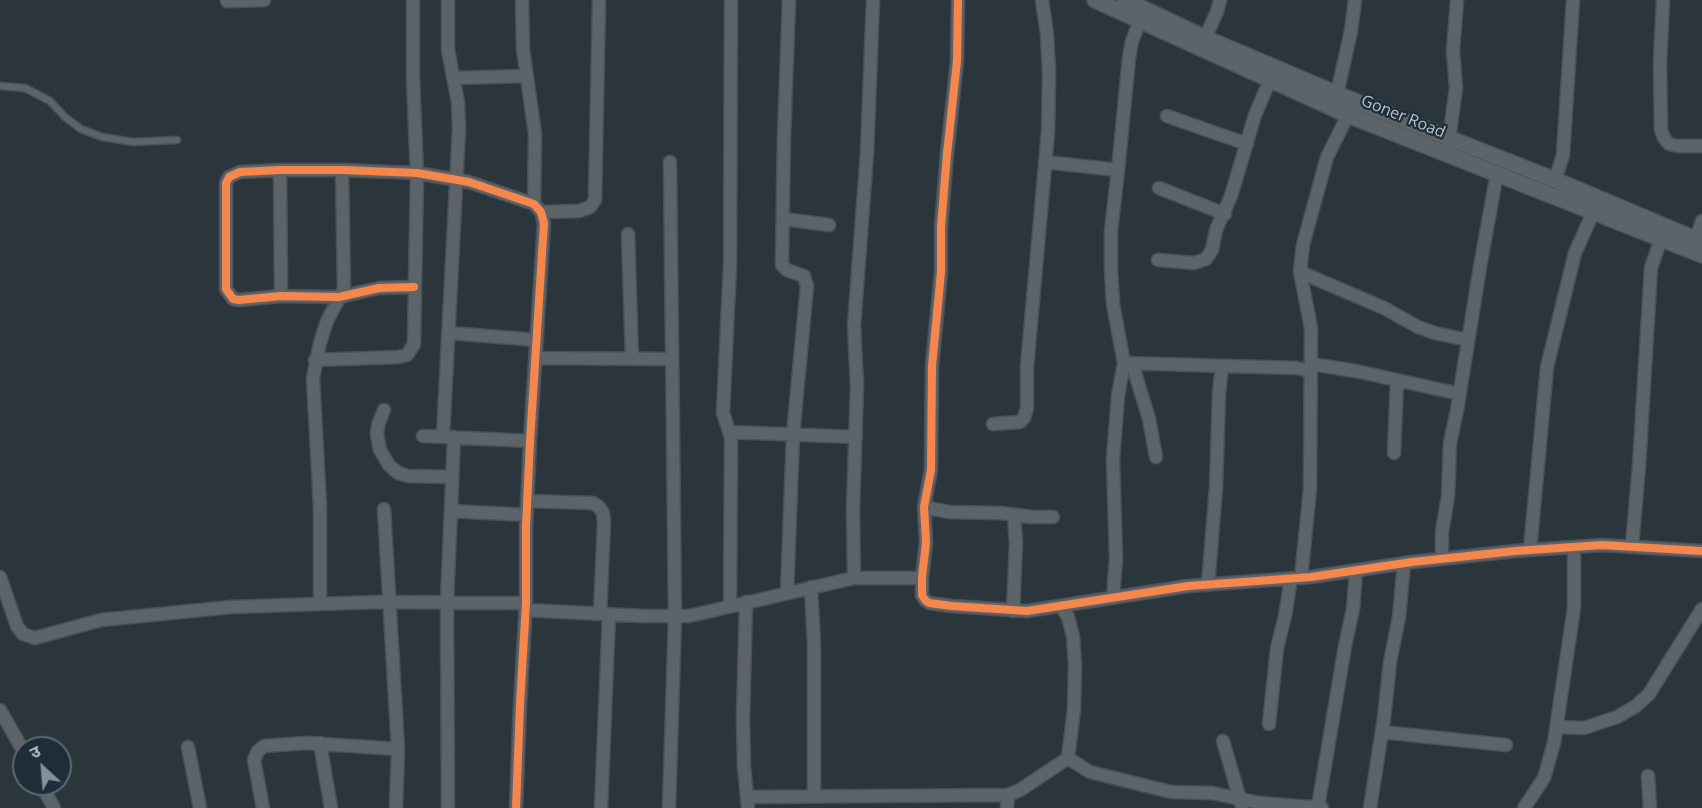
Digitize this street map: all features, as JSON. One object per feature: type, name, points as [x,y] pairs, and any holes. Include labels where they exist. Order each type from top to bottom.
[{"type":"street","points":[[227,1],[264,0]]},
{"type":"street","points":[[315,360],[398,357],[407,355],[412,351],[414,345],[417,173],[413,78],[413,0]]},
{"type":"street","points":[[448,0],[448,50],[459,119],[448,333],[448,436],[452,477],[447,602],[448,808]]},
{"type":"street","points":[[516,808],[526,606],[527,501],[544,223],[537,208],[535,134],[526,76],[521,17],[522,0]]},
{"type":"street","points":[[414,287],[380,288],[339,297],[280,296],[233,299],[226,290],[226,183],[229,177],[240,172],[280,170],[417,173],[456,180],[537,208],[579,211],[590,207],[595,200],[599,0]]},
{"type":"street","points":[[730,606],[731,447],[723,413],[730,265],[732,0]]},
{"type":"street","points":[[787,593],[793,435],[807,286],[804,276],[787,270],[782,265],[789,0]]},
{"type":"street","points":[[854,578],[857,385],[854,326],[867,153],[873,0]]},
{"type":"street","points":[[958,0],[957,61],[946,154],[932,366],[931,470],[924,507],[926,542],[921,578],[922,595],[929,603],[1026,611],[1208,585],[1296,579],[1442,558],[1530,550],[1602,545],[1702,551]]},
{"type":"street","points":[[993,424],[1020,422],[1027,408],[1027,366],[1048,132],[1049,72],[1042,0]]},
{"type":"street","name":"Goner Road","points":[[1095,0],[1140,21],[1202,43],[1351,108],[1448,147],[1555,180],[1596,205]]},
{"type":"street","name":"Goner Road","points":[[1125,0],[1202,43]]},
{"type":"street","points":[[1202,43],[1220,0]]},
{"type":"street","points":[[1337,94],[1351,31],[1355,0]]},
{"type":"street","points":[[1448,147],[1456,88],[1453,51],[1457,0]]},
{"type":"street","points":[[1555,180],[1563,155],[1573,0]]},
{"type":"street","points":[[1663,0],[1660,62],[1661,130],[1669,144],[1702,146]]},
{"type":"street","points":[[1140,21],[1128,58],[1111,231],[1111,269],[1113,304],[1128,363],[1149,419],[1156,457]]},
{"type":"street","points":[[1158,260],[1194,263],[1206,259],[1212,250],[1216,230],[1224,214],[1255,115],[1272,74]]},
{"type":"street","name":"Goner Road","points":[[1272,74],[1337,94],[1351,108]]},
{"type":"street","points":[[453,78],[526,76]]},
{"type":"street","points":[[1269,724],[1277,648],[1296,579],[1310,489],[1311,328],[1300,272],[1303,245],[1327,157],[1351,108]]},
{"type":"street","points":[[1167,116],[1247,144]]},
{"type":"street","name":"Goner Road","points":[[1448,147],[1497,173],[1596,205],[1663,232],[1702,255]]},
{"type":"street","points":[[669,162],[675,616],[669,808]]},
{"type":"street","points":[[1045,162],[1118,170]]},
{"type":"street","points":[[280,170],[280,296]]},
{"type":"street","points":[[320,604],[320,506],[313,378],[315,360],[327,321],[344,289],[342,170]]},
{"type":"street","points":[[1442,558],[1442,532],[1448,496],[1450,443],[1497,173]]},
{"type":"street","points":[[1160,188],[1224,214]]},
{"type":"street","points":[[1530,550],[1547,367],[1575,253],[1596,205]]},
{"type":"street","points":[[784,219],[829,225]]},
{"type":"street","points":[[1699,240],[1702,221]]},
{"type":"street","points":[[1632,546],[1651,268],[1663,232]]},
{"type":"street","name":"Goner Road","points":[[1663,232],[1699,240]]},
{"type":"street","points":[[628,234],[632,359]]},
{"type":"street","points":[[1300,272],[1384,308],[1418,327],[1468,340]]},
{"type":"street","points":[[448,333],[537,340]]},
{"type":"street","points":[[536,358],[671,359]]},
{"type":"street","points":[[1128,363],[1311,367],[1397,380],[1460,394]]},
{"type":"street","points":[[1113,598],[1116,558],[1113,459],[1118,396],[1128,363]]},
{"type":"street","points":[[1208,585],[1222,366]]},
{"type":"street","points":[[1394,453],[1397,380]]},
{"type":"street","points":[[384,410],[377,435],[380,450],[389,465],[398,473],[408,476],[452,477]]},
{"type":"street","points":[[729,432],[856,437]]},
{"type":"street","points":[[423,436],[530,441]]},
{"type":"street","points":[[527,501],[593,503],[603,513],[601,808]]},
{"type":"street","points":[[924,507],[949,512],[1053,517]]},
{"type":"street","points":[[384,509],[398,749],[396,808]]},
{"type":"street","points":[[451,511],[527,515]]},
{"type":"street","points":[[1013,610],[1016,543],[1014,515]]},
{"type":"street","points":[[1524,808],[1544,778],[1557,728],[1574,608],[1574,548]]},
{"type":"street","points":[[1370,808],[1390,662],[1399,616],[1404,563]]},
{"type":"street","points":[[1068,758],[1090,772],[1171,792],[1212,793],[1241,803],[1320,808],[1345,646],[1353,609],[1356,571]]},
{"type":"street","points":[[0,577],[6,612],[23,634],[35,638],[101,620],[143,614],[231,607],[320,604],[447,602],[526,606],[604,614],[688,616],[854,578],[921,578]]},
{"type":"street","points":[[811,588],[814,644],[814,795]]},
{"type":"street","points":[[746,602],[743,719],[747,802],[814,795],[1008,795],[1020,790],[1068,758],[1074,709],[1075,665],[1073,636],[1068,618],[1061,606]]},
{"type":"street","points":[[1557,728],[1584,728],[1617,717],[1636,706],[1649,694],[1702,609]]},
{"type":"street","points":[[0,710],[15,736]]},
{"type":"street","points":[[1382,732],[1506,746]]},
{"type":"street","points":[[1223,741],[1241,803]]},
{"type":"street","points":[[263,808],[254,760],[258,751],[264,746],[320,743],[398,749]]},
{"type":"street","points":[[320,743],[332,808]]},
{"type":"street","points":[[188,747],[200,808]]},
{"type":"street","points":[[1648,776],[1650,808]]},
{"type":"street","points":[[836,795],[836,808]]},
{"type":"street","points":[[1007,808],[1008,795]]},
{"type":"lane","points":[[0,86],[25,88],[50,101],[81,129],[102,137],[133,142],[177,140]]},
{"type":"cycle path","points":[[958,0],[957,61],[941,227],[941,272],[932,366],[931,470],[924,507],[926,542],[922,595],[929,603],[1027,611],[1188,586],[1311,577],[1412,562],[1515,551],[1602,545],[1702,551]]},
{"type":"cycle path","points":[[414,287],[379,288],[339,297],[281,296],[233,299],[226,289],[226,183],[229,177],[240,172],[280,170],[417,173],[469,182],[534,204],[541,212],[544,223],[530,441],[526,527],[526,603],[516,808]]}]
